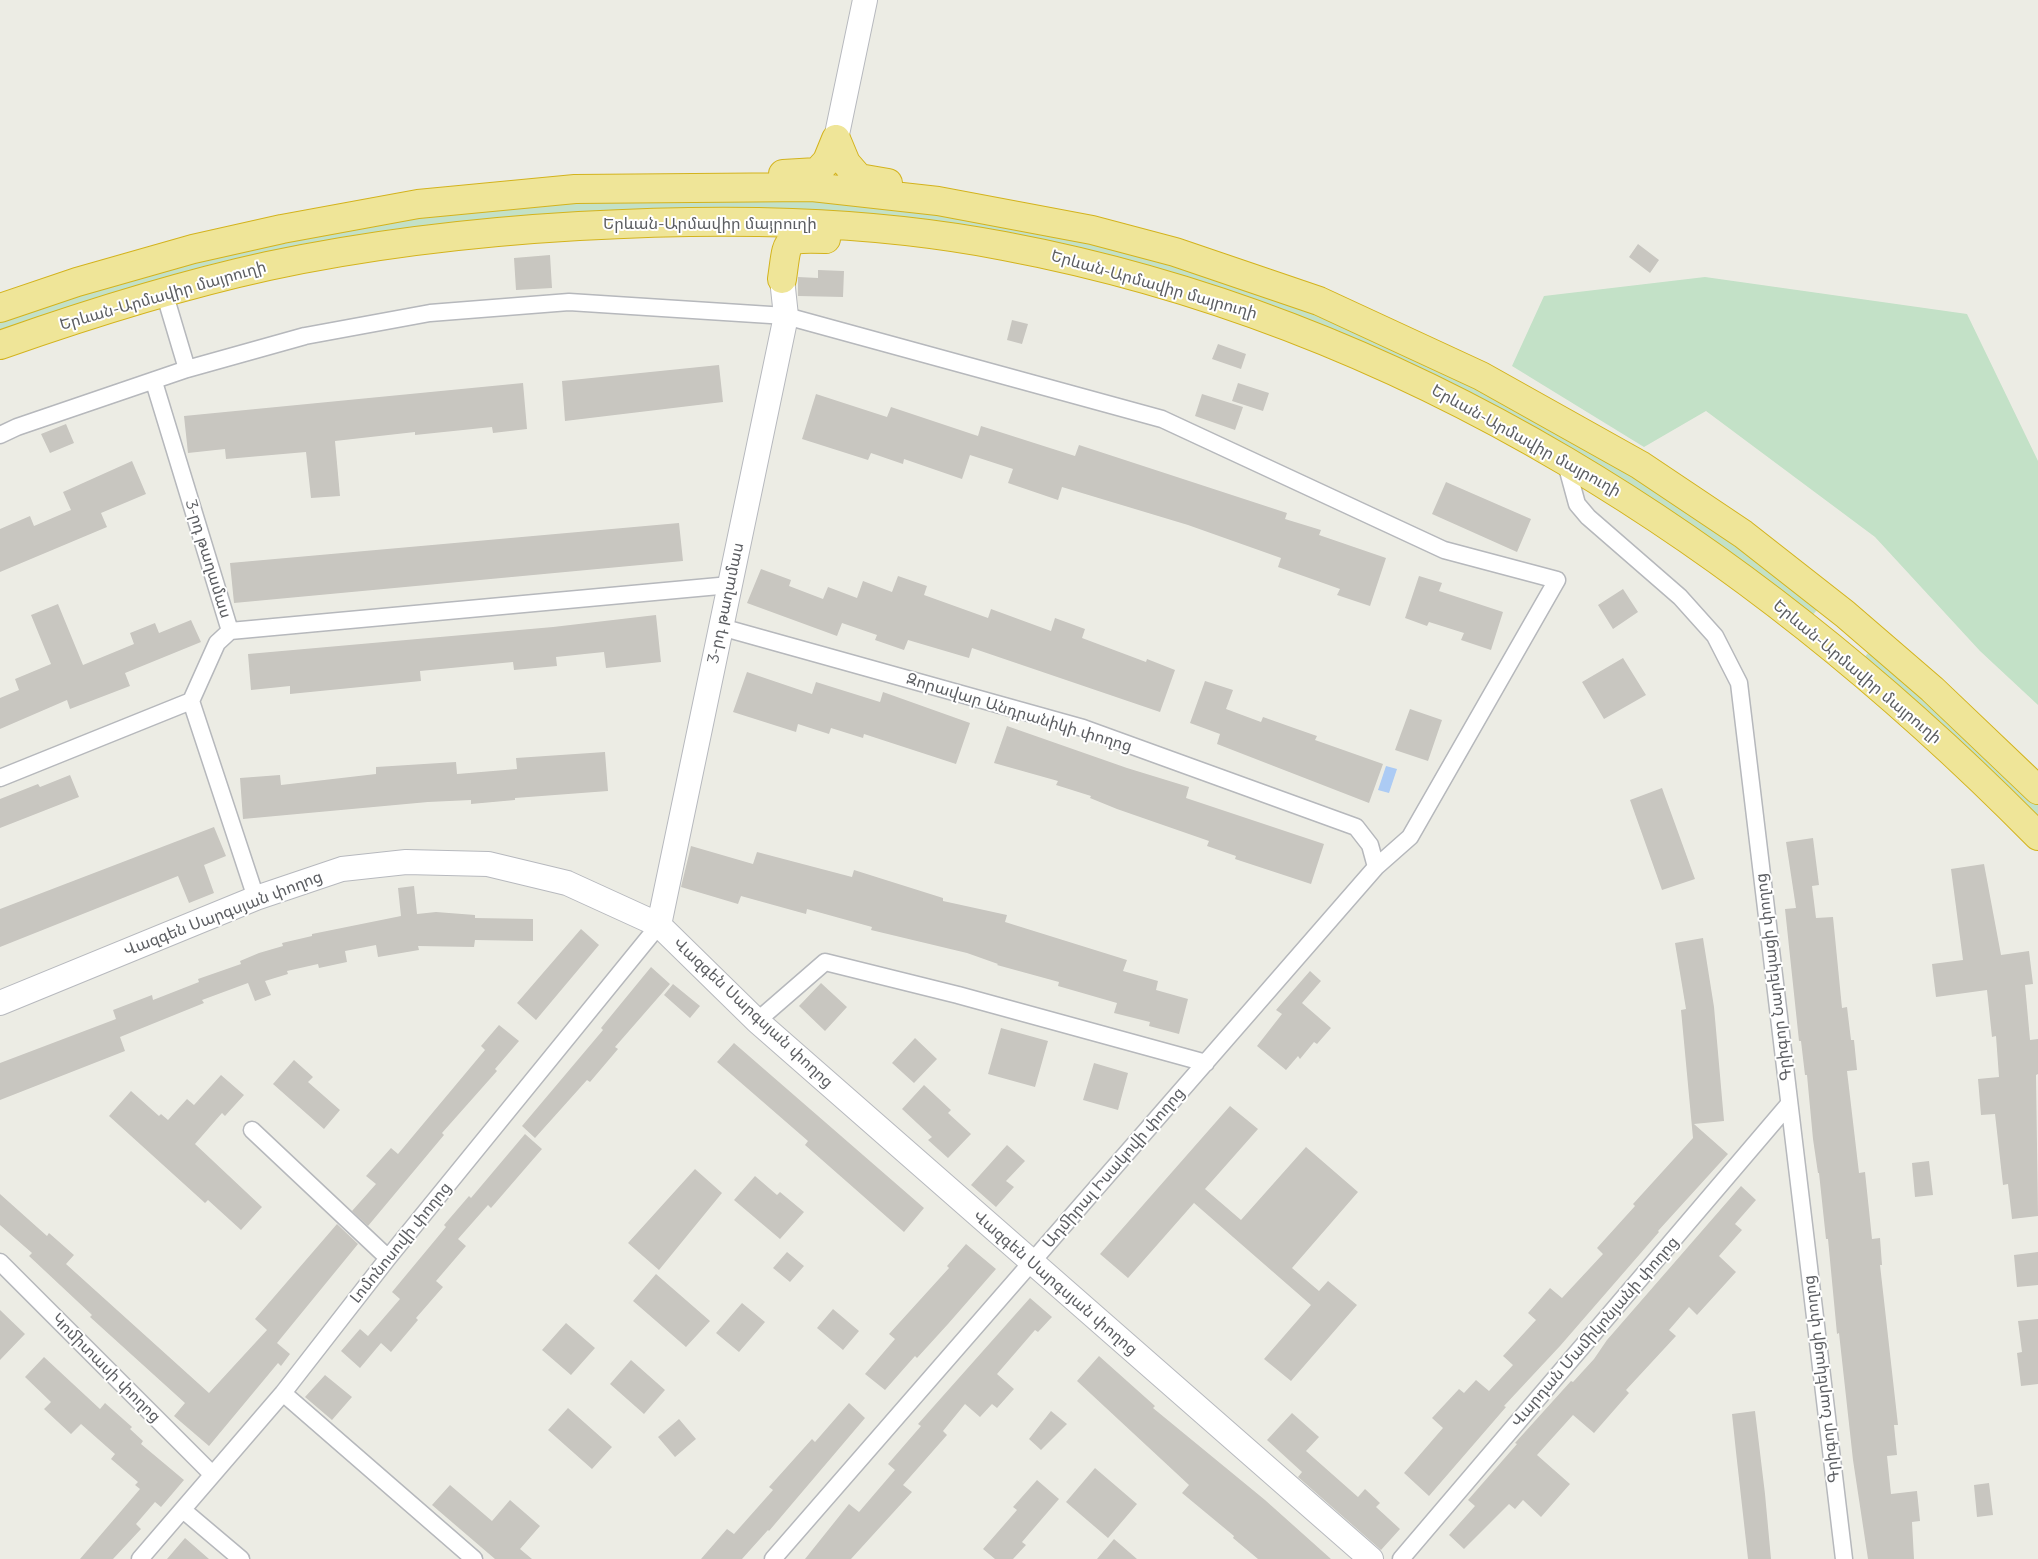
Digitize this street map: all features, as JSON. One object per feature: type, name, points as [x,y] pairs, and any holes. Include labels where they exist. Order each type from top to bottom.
[{"type":"highway","points":[[698,187],[765,175],[817,172],[827,161],[836,139]]},
{"type":"highway","points":[[836,139],[846,164],[859,178],[890,183],[938,202]]},
{"type":"highway","name":"Երևան-Արմավիր մայրուղի","points":[[0,308],[77,282],[193,249],[282,229],[418,204],[575,189],[812,187],[938,202],[1092,230],[1175,252],[1311,298],[1374,325],[1481,376],[1640,465],[1742,534],[1845,614],[1932,689],[2038,790]]},
{"type":"highway","name":"Երևան-Արմավիր մայրուղի","points":[[0,345],[164,292],[271,265],[420,240],[515,229],[740,221],[830,224],[972,240],[1109,269],[1264,317],[1431,387],[1565,460],[1688,538],[1742,576],[1826,642],[1912,714],[2038,836]]},
{"type":"highway","points":[[650,223],[705,234],[761,236],[767,242],[782,280]]},
{"type":"highway","points":[[782,280],[787,246],[796,238],[972,240]]},
{"type":"highway","points":[[1826,642],[1845,614]]},
{"type":"street","points":[[836,139],[864,0]]},
{"type":"street","name":"3-րդ թաղամաս","points":[[658,925],[786,316],[782,280]]},
{"type":"street","points":[[164,292],[187,369]]},
{"type":"street","points":[[0,435],[17,427],[154,382],[187,369],[306,336],[430,314],[569,302],[786,316]]},
{"type":"street","name":"Ադմիրալ Իսակովի փողոց","points":[[773,1559],[1376,867],[1410,837],[1558,580],[1444,550],[1162,420],[786,316]]},
{"type":"street","name":"3-րդ թաղամաս","points":[[154,382],[230,631],[217,643],[191,701]]},
{"type":"street","name":"Գրիգոր Նարեկացի փողոց","points":[[1565,460],[1576,504],[1680,597],[1715,636],[1739,683],[1844,1559]]},
{"type":"street","points":[[230,631],[730,585]]},
{"type":"street","name":"Զորավար Անդրանիկի փողոց","points":[[721,627],[1084,728],[1337,820],[1356,827],[1370,845],[1376,867]]},
{"type":"street","points":[[0,778],[191,701],[256,898]]},
{"type":"street","name":"Վազգեն Սարգսյան փողոց","points":[[0,1003],[256,898],[342,869],[406,862],[488,864],[567,883],[658,925],[757,1021],[1031,1263],[1372,1559]]},
{"type":"street","name":"Լոմոնոսովի փողոց","points":[[140,1559],[283,1393],[388,1258],[658,925]]},
{"type":"street","points":[[757,1021],[825,962],[958,995],[1206,1063]]},
{"type":"street","name":"Վարդան Մամիկոնյանի փողոց","points":[[1400,1559],[1789,1104]]},
{"type":"street","points":[[252,1130],[388,1258]]},
{"type":"street","name":"Կոմիտասի փողոց","points":[[0,1262],[212,1474]]},
{"type":"street","points":[[283,1393],[474,1559]]},
{"type":"street","points":[[183,1510],[241,1559]]},
{"type":"green space","points":[[708,198],[831,201],[937,211],[1079,237],[1234,281],[1420,356],[1657,488],[1820,606],[1812,616],[1580,456],[1076,249],[483,222],[0,334],[0,321],[151,272],[361,225],[480,210],[612,201]]},
{"type":"green space","points":[[1705,277],[1967,314],[2038,461],[2038,705],[1980,651],[1875,537],[1706,411],[1644,447],[1512,366],[1544,296]]},
{"type":"green space","points":[[1872,648],[1946,714],[2038,804],[2038,821],[1864,658]]},
{"type":"water","points":[[1386,766],[1397,769],[1389,793],[1378,790]]},
{"type":"building","points":[[1638,244],[1659,260],[1650,273],[1629,257]]},
{"type":"building","points":[[550,255],[552,288],[516,290],[514,258]]},
{"type":"building","points":[[818,270],[844,271],[843,297],[798,296],[798,277],[818,278]]},
{"type":"building","points":[[1012,320],[1028,324],[1022,344],[1007,340]]},
{"type":"building","points":[[1218,344],[1246,354],[1241,369],[1212,359]]},
{"type":"building","points":[[719,365],[723,402],[565,421],[562,381]]},
{"type":"building","points":[[523,383],[527,429],[493,433],[492,427],[415,435],[415,432],[335,441],[340,496],[311,498],[306,452],[226,459],[225,449],[188,453],[184,416]]},
{"type":"building","points":[[1238,383],[1269,393],[1263,411],[1232,401]]},
{"type":"building","points":[[816,394],[887,417],[891,407],[978,436],[981,426],[1075,456],[1079,445],[1287,513],[1285,519],[1321,530],[1319,535],[1386,558],[1370,606],[1337,595],[1340,589],[1278,567],[1281,558],[1188,525],[1062,487],[1058,500],[1008,483],[1013,469],[970,455],[962,479],[904,459],[903,464],[871,453],[868,460],[802,439]]},
{"type":"building","points":[[1202,394],[1243,407],[1235,430],[1195,416]]},
{"type":"building","points":[[66,424],[74,443],[50,453],[41,434]]},
{"type":"building","points":[[132,461],[146,494],[101,513],[107,527],[0,572],[0,529],[30,516],[34,526],[71,510],[63,492]]},
{"type":"building","points":[[1446,482],[1531,519],[1517,552],[1432,514]]},
{"type":"building","points":[[679,523],[683,561],[234,603],[230,563]]},
{"type":"building","points":[[761,569],[791,580],[789,586],[823,599],[828,587],[857,598],[863,581],[892,592],[898,576],[927,586],[924,595],[988,618],[991,609],[1051,631],[1055,618],[1085,629],[1082,638],[1146,662],[1147,659],[1175,670],[1160,712],[972,648],[969,658],[908,640],[904,650],[875,640],[877,635],[842,623],[837,636],[747,603]]},
{"type":"building","points":[[1419,576],[1442,583],[1439,591],[1503,612],[1491,650],[1461,640],[1464,633],[1429,622],[1427,626],[1405,618]]},
{"type":"building","points":[[1623,589],[1638,612],[1613,629],[1598,605]]},
{"type":"building","points":[[58,604],[83,665],[134,644],[130,633],[155,623],[159,633],[191,620],[201,642],[125,673],[130,686],[70,709],[67,700],[0,729],[0,698],[19,690],[15,679],[51,664],[31,615]]},
{"type":"building","points":[[656,615],[661,662],[606,668],[604,652],[556,657],[557,666],[514,670],[513,662],[420,671],[421,681],[290,694],[290,686],[251,690],[248,654],[553,627]]},
{"type":"building","points":[[1623,658],[1646,695],[1604,719],[1582,682]]},
{"type":"building","points":[[747,672],[812,694],[816,682],[880,702],[883,692],[970,723],[956,764],[864,734],[863,738],[831,728],[829,734],[798,724],[796,732],[733,712]]},
{"type":"building","points":[[1205,681],[1233,690],[1226,709],[1261,722],[1263,717],[1317,736],[1315,740],[1383,764],[1369,803],[1217,744],[1220,734],[1190,723]]},
{"type":"building","points":[[1410,709],[1442,720],[1428,761],[1395,750]]},
{"type":"building","points":[[1007,726],[1127,768],[1189,787],[1186,798],[1324,844],[1311,884],[1235,859],[1236,856],[1207,846],[1209,841],[1117,809],[1090,798],[1091,796],[1056,785],[1058,781],[994,763]]},
{"type":"building","points":[[605,752],[608,791],[515,798],[515,800],[471,804],[471,800],[428,802],[243,819],[240,778],[280,775],[281,785],[376,774],[376,767],[456,762],[457,774],[517,769],[516,758]]},
{"type":"building","points":[[70,775],[79,797],[0,828],[0,799],[38,784],[40,787]]},
{"type":"building","points":[[1662,788],[1695,879],[1662,890],[1630,800]]},
{"type":"building","points":[[214,827],[226,856],[204,865],[214,893],[189,903],[178,876],[0,947],[0,909]]},
{"type":"building","points":[[1813,838],[1819,885],[1812,886],[1816,918],[1833,917],[1842,1008],[1847,1007],[1851,1040],[1854,1040],[1857,1070],[1847,1071],[1859,1173],[1865,1172],[1872,1239],[1880,1238],[1882,1265],[1880,1265],[1898,1425],[1894,1425],[1897,1455],[1887,1456],[1891,1494],[1917,1491],[1920,1521],[1912,1522],[1914,1559],[1868,1559],[1853,1460],[1839,1333],[1837,1334],[1828,1239],[1826,1239],[1819,1173],[1813,1139],[1807,1075],[1805,1075],[1801,1041],[1799,1041],[1785,909],[1796,908],[1786,842]]},
{"type":"building","points":[[691,846],[753,864],[757,852],[852,877],[854,870],[943,898],[943,901],[1007,915],[1005,922],[1127,960],[1123,971],[1158,981],[1156,990],[1188,999],[1179,1034],[1149,1026],[1150,1022],[1114,1013],[1117,1003],[1058,986],[1059,982],[997,965],[967,953],[871,930],[872,927],[807,909],[806,914],[741,896],[738,904],[681,887]]},
{"type":"building","points":[[1984,864],[2001,955],[2029,951],[2033,984],[2025,985],[2030,1040],[2038,1039],[2038,1074],[2036,1075],[2038,1216],[2012,1219],[2008,1184],[2003,1185],[1995,1114],[1981,1115],[1978,1079],[1999,1077],[1996,1036],[1992,1037],[1987,990],[1936,997],[1932,964],[1963,960],[1951,869]]},
{"type":"building","points":[[414,886],[417,914],[436,912],[475,915],[475,918],[533,919],[533,941],[475,940],[474,947],[418,946],[419,950],[378,957],[376,945],[345,951],[347,962],[319,968],[318,964],[287,971],[288,974],[265,981],[271,995],[255,1001],[248,983],[202,1000],[204,1003],[120,1037],[125,1051],[0,1100],[0,1063],[116,1019],[113,1010],[152,995],[153,1000],[199,982],[198,979],[241,964],[240,961],[283,946],[282,943],[312,936],[312,934],[401,916],[398,888]]},
{"type":"building","points":[[581,929],[599,945],[536,1020],[517,1003]]},
{"type":"building","points":[[1703,938],[1714,1007],[1724,1121],[1694,1124],[1728,1154],[1658,1231],[1560,1346],[1504,1406],[1506,1407],[1429,1496],[1404,1473],[1443,1428],[1432,1418],[1459,1389],[1464,1393],[1476,1380],[1489,1391],[1513,1365],[1503,1356],[1536,1320],[1528,1313],[1550,1288],[1562,1298],[1603,1254],[1597,1248],[1635,1206],[1633,1204],[1693,1138],[1681,1010],[1686,1009],[1675,943]]},
{"type":"building","points":[[651,967],[670,984],[615,1047],[618,1049],[590,1082],[587,1080],[535,1138],[522,1126],[603,1030],[601,1028]]},
{"type":"building","points":[[1310,971],[1321,981],[1302,1003],[1331,1028],[1317,1044],[1314,1042],[1300,1059],[1298,1056],[1286,1070],[1257,1046],[1282,1014],[1276,1010]]},
{"type":"building","points":[[821,983],[847,1007],[825,1031],[799,1006]]},
{"type":"building","points":[[673,984],[700,1006],[690,1018],[664,995]]},
{"type":"building","points":[[499,1025],[519,1041],[495,1069],[497,1071],[442,1133],[444,1135],[368,1226],[352,1211],[376,1184],[366,1176],[391,1148],[398,1154],[485,1050],[481,1046]]},
{"type":"building","points":[[1001,1028],[1048,1041],[1035,1087],[988,1074]]},
{"type":"building","points":[[915,1038],[937,1059],[914,1083],[892,1063]]},
{"type":"building","points":[[734,1043],[924,1208],[904,1232],[805,1145],[808,1141],[717,1062]]},
{"type":"building","points":[[294,1060],[313,1077],[308,1082],[340,1110],[324,1129],[273,1084]]},
{"type":"building","points":[[1094,1063],[1128,1073],[1118,1110],[1083,1100]]},
{"type":"building","points":[[221,1075],[244,1095],[225,1116],[222,1113],[195,1144],[262,1207],[241,1230],[208,1200],[205,1203],[109,1116],[131,1091],[159,1116],[161,1114],[168,1120],[187,1099],[194,1105]]},
{"type":"building","points":[[924,1085],[951,1110],[948,1113],[971,1134],[948,1158],[928,1140],[932,1137],[902,1109]]},
{"type":"building","points":[[1230,1106],[1258,1129],[1205,1189],[1241,1220],[1306,1147],[1358,1192],[1292,1268],[1319,1291],[1328,1281],[1357,1305],[1291,1381],[1264,1359],[1311,1305],[1194,1203],[1128,1278],[1100,1254]]},
{"type":"building","points":[[525,1134],[542,1149],[491,1208],[488,1205],[458,1239],[466,1246],[436,1281],[443,1287],[416,1318],[418,1320],[391,1352],[381,1343],[360,1368],[341,1351],[360,1329],[368,1336],[400,1299],[392,1292],[446,1227],[444,1225],[469,1196],[471,1198]]},
{"type":"building","points":[[1007,1145],[1025,1161],[1006,1181],[1014,1187],[996,1207],[971,1185]]},
{"type":"building","points":[[1929,1161],[1933,1195],[1915,1197],[1912,1163]]},
{"type":"building","points":[[695,1169],[722,1193],[659,1270],[628,1243]]},
{"type":"building","points":[[755,1176],[777,1195],[780,1192],[804,1212],[780,1239],[734,1200]]},
{"type":"building","points":[[1741,1186],[1756,1200],[1735,1224],[1742,1230],[1719,1256],[1736,1272],[1697,1315],[1689,1307],[1669,1330],[1676,1336],[1626,1390],[1629,1393],[1594,1433],[1573,1415],[1537,1455],[1570,1484],[1541,1517],[1523,1500],[1515,1509],[1509,1504],[1464,1549],[1449,1535],[1475,1506],[1468,1500],[1517,1444],[1515,1443],[1571,1381],[1573,1382],[1594,1359],[1607,1340]]},
{"type":"building","points":[[0,1194],[47,1236],[49,1233],[74,1255],[66,1264],[209,1393],[267,1330],[255,1319],[337,1224],[358,1244],[277,1343],[290,1354],[281,1366],[278,1363],[209,1446],[174,1416],[185,1403],[90,1317],[92,1315],[29,1256],[32,1253],[0,1225]]},
{"type":"building","points":[[966,1244],[996,1269],[917,1358],[915,1356],[885,1390],[865,1374],[895,1339],[889,1334],[949,1268],[947,1266]]},
{"type":"building","points":[[787,1252],[804,1266],[790,1282],[773,1268]]},
{"type":"building","points":[[2038,1252],[2038,1285],[2017,1287],[2014,1255]]},
{"type":"building","points":[[656,1274],[710,1321],[686,1347],[633,1301]]},
{"type":"building","points":[[1030,1298],[1052,1317],[1038,1332],[1035,1330],[997,1374],[1014,1389],[997,1408],[992,1404],[980,1417],[965,1404],[943,1431],[947,1435],[903,1485],[912,1492],[851,1559],[805,1559],[849,1504],[859,1512],[895,1470],[888,1464],[921,1426],[918,1424]]},
{"type":"building","points":[[742,1303],[765,1322],[739,1352],[716,1333]]},
{"type":"building","points":[[833,1309],[859,1331],[843,1350],[817,1328]]},
{"type":"building","points":[[0,1310],[25,1334],[0,1360]]},
{"type":"building","points":[[2038,1319],[2038,1384],[2021,1386],[2017,1353],[2022,1352],[2018,1321]]},
{"type":"building","points":[[566,1323],[595,1348],[571,1375],[542,1350]]},
{"type":"building","points":[[1099,1356],[1155,1406],[1153,1408],[1265,1500],[1331,1559],[1258,1559],[1233,1538],[1234,1536],[1182,1493],[1189,1485],[1077,1381]]},
{"type":"building","points":[[44,1357],[100,1409],[105,1403],[132,1427],[130,1429],[143,1441],[141,1444],[184,1480],[161,1507],[155,1502],[136,1524],[141,1529],[113,1559],[80,1559],[140,1489],[135,1485],[138,1482],[111,1459],[115,1454],[81,1424],[71,1434],[44,1409],[51,1402],[25,1377]]},
{"type":"building","points":[[631,1360],[665,1390],[644,1414],[610,1384]]},
{"type":"building","points":[[325,1375],[352,1397],[332,1420],[305,1397]]},
{"type":"building","points":[[849,1403],[865,1418],[769,1531],[742,1559],[701,1559],[727,1529],[734,1534],[773,1490],[769,1487],[812,1439],[815,1442]]},
{"type":"building","points":[[568,1408],[612,1447],[592,1469],[548,1430]]},
{"type":"building","points":[[1051,1411],[1067,1424],[1041,1450],[1029,1439]]},
{"type":"building","points":[[1755,1411],[1771,1559],[1748,1559],[1736,1452],[1732,1414]]},
{"type":"building","points":[[1292,1413],[1319,1437],[1306,1451],[1358,1497],[1365,1489],[1380,1503],[1376,1507],[1400,1529],[1381,1550],[1298,1477],[1302,1472],[1267,1440]]},
{"type":"building","points":[[679,1419],[696,1439],[675,1457],[658,1437]]},
{"type":"building","points":[[1095,1468],[1137,1504],[1108,1538],[1066,1502]]},
{"type":"building","points":[[1037,1480],[1059,1499],[1022,1542],[1026,1545],[1013,1559],[995,1559],[983,1549],[1017,1510],[1013,1507]]},
{"type":"building","points":[[1989,1483],[1993,1515],[1977,1517],[1974,1485]]},
{"type":"building","points":[[450,1485],[492,1521],[510,1500],[540,1526],[520,1549],[532,1559],[495,1559],[432,1505]]},
{"type":"building","points":[[185,1538],[209,1559],[167,1559]]},
{"type":"building","points":[[1114,1539],[1137,1559],[1097,1559]]}]
